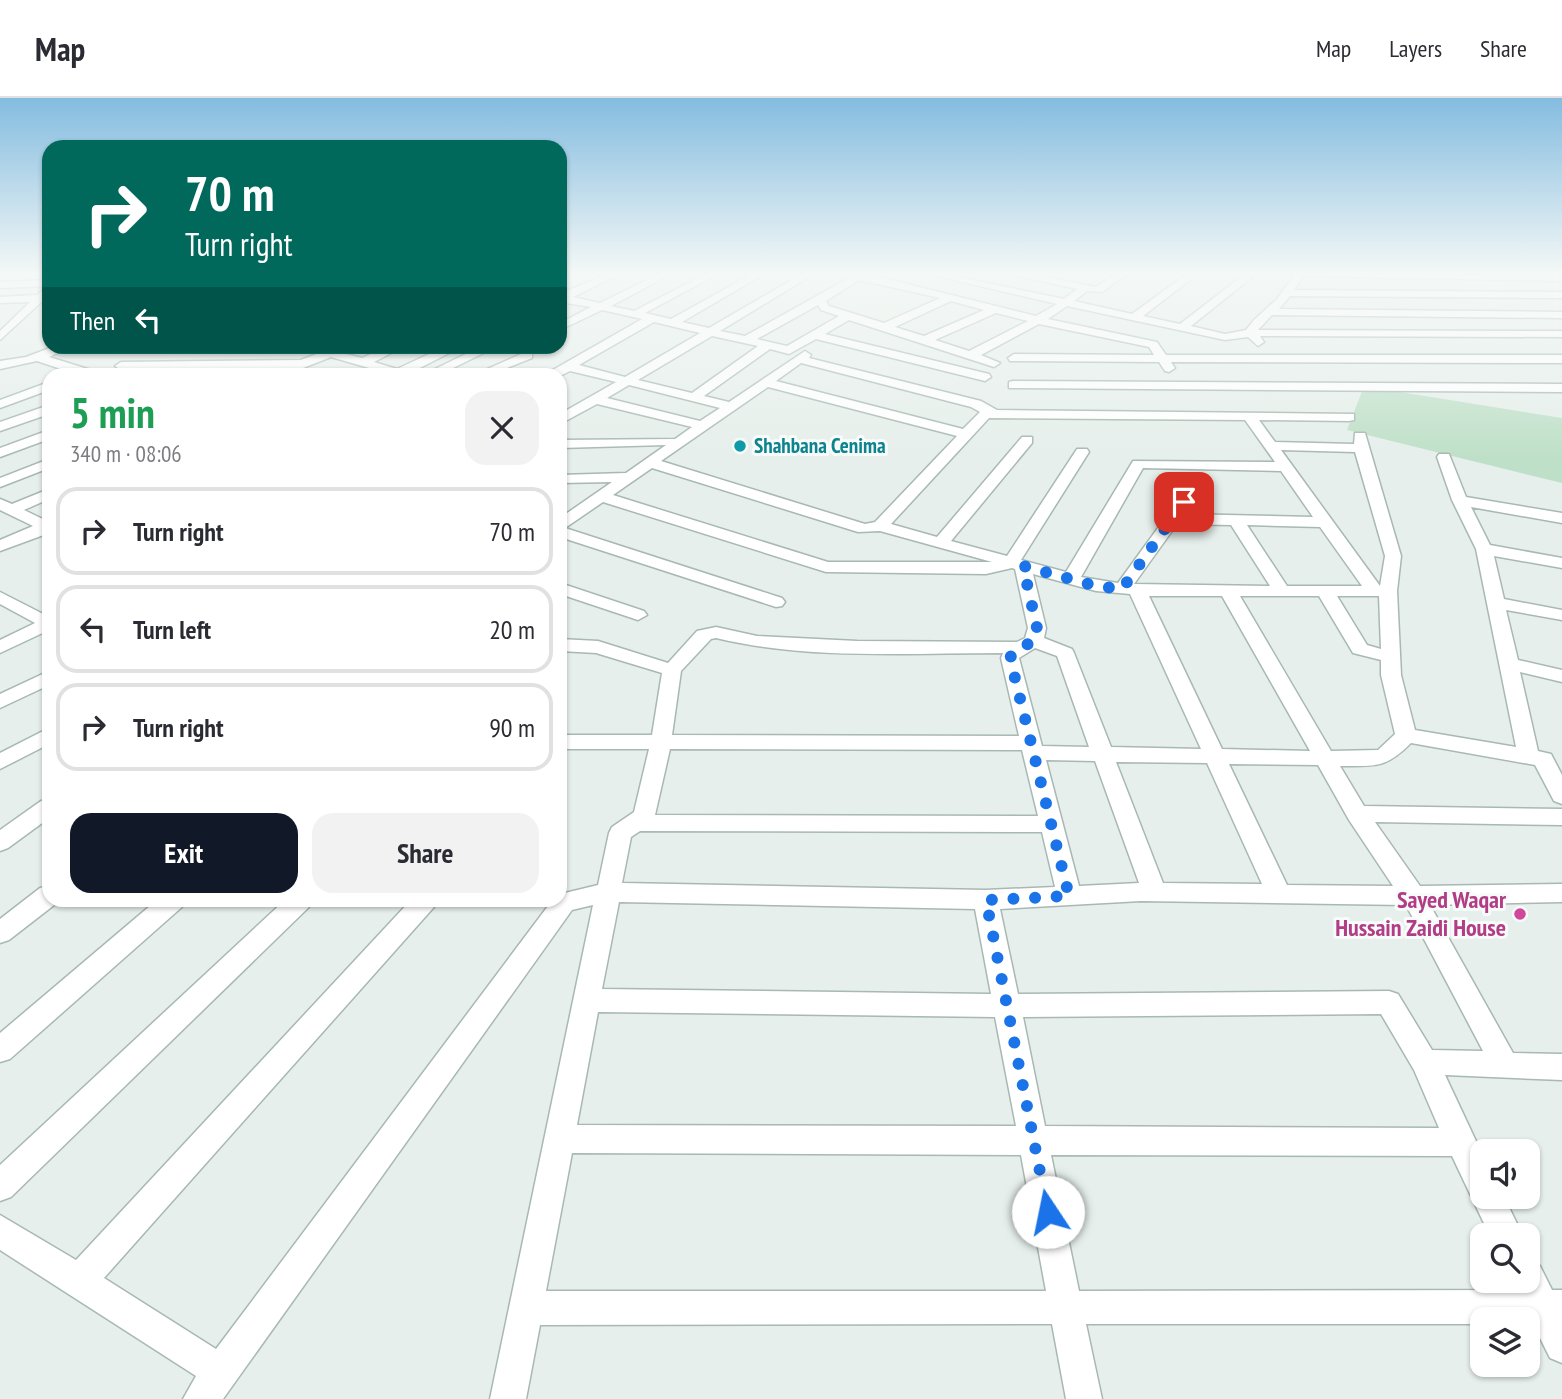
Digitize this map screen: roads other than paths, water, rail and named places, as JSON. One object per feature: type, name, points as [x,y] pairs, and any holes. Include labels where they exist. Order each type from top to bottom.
[{"type":"street","points":[[567,368],[625,335]]},
{"type":"street","points":[[567,416],[702,335]]},
{"type":"street","points":[[724,335],[976,404],[994,414]]},
{"type":"street","points":[[747,340],[757,335]]},
{"type":"street","points":[[567,520],[764,382],[815,335],[985,377]]},
{"type":"street","points":[[909,335],[994,363]]},
{"type":"street","points":[[926,340],[938,335]]},
{"type":"street","points":[[971,355],[1010,335]]},
{"type":"street","points":[[1106,335],[1153,344],[1191,402]]},
{"type":"street","points":[[1215,335],[1225,337],[1237,335]]},
{"type":"street","points":[[1253,335],[1272,360]]},
{"type":"street","points":[[1396,335],[1446,335]]},
{"type":"street","points":[[1391,360],[1411,335]]},
{"type":"street","points":[[1534,335],[1562,357]]},
{"type":"street","points":[[694,397],[768,345]]},
{"type":"street","points":[[0,365],[44,354]]},
{"type":"street","points":[[121,366],[303,363],[331,354],[379,368]]},
{"type":"street","points":[[362,363],[382,354]]},
{"type":"street","points":[[412,368],[441,354]]},
{"type":"street","points":[[442,368],[471,354]]},
{"type":"street","points":[[497,368],[526,354]]},
{"type":"street","points":[[37,357],[71,368]]},
{"type":"street","points":[[1014,358],[1391,360],[1562,357]]},
{"type":"street","points":[[570,367],[730,406]]},
{"type":"street","points":[[764,382],[966,434]]},
{"type":"street","points":[[1013,385],[1191,402],[1249,416],[1349,417]]},
{"type":"street","points":[[880,526],[985,414],[1191,402],[1562,388]]},
{"type":"street","points":[[0,404],[42,389]]},
{"type":"street","points":[[0,393],[14,399]]},
{"type":"street","points":[[595,399],[702,426]]},
{"type":"street","points":[[0,427],[42,412]]},
{"type":"street","points":[[1249,416],[1325,522],[1381,591]]},
{"type":"street","points":[[567,434],[609,442]]},
{"type":"street","points":[[0,453],[42,437]]},
{"type":"street","points":[[940,543],[1027,440]]},
{"type":"street","points":[[567,444],[667,441],[679,444]]},
{"type":"street","points":[[1270,446],[1360,442],[1393,556],[1381,591],[1391,676],[1406,735]]},
{"type":"street","points":[[1069,896],[1010,658],[1014,651],[1030,644],[1037,628],[1017,565],[1082,452]]},
{"type":"street","points":[[1444,457],[1460,500],[1484,549],[1529,757]]},
{"type":"street","points":[[652,463],[864,529],[880,526],[1071,579],[1129,589],[1381,591]]},
{"type":"street","points":[[1071,579],[1138,464],[1285,467]]},
{"type":"street","points":[[0,482],[42,466]]},
{"type":"street","points":[[567,479],[632,477]]},
{"type":"street","points":[[1129,589],[1197,484]]},
{"type":"street","points":[[5,507],[42,496]]},
{"type":"street","points":[[602,496],[826,567],[986,569],[1017,565]]},
{"type":"street","points":[[1460,500],[1562,518]]},
{"type":"street","points":[[5,507],[42,524]]},
{"type":"street","points":[[1172,519],[1325,522]]},
{"type":"street","points":[[1236,520],[1281,590]]},
{"type":"street","points":[[0,546],[42,529]]},
{"type":"street","points":[[567,534],[776,602]]},
{"type":"street","points":[[1484,549],[1562,563]]},
{"type":"street","points":[[1129,589],[1279,894]]},
{"type":"street","points":[[567,590],[638,615]]},
{"type":"street","points":[[1228,591],[1357,814],[1413,896],[1505,1065]]},
{"type":"street","points":[[1325,591],[1360,649],[1390,657]]},
{"type":"street","points":[[1,598],[42,620]]},
{"type":"street","points":[[1495,603],[1562,615]]},
{"type":"street","points":[[0,647],[42,627]]},
{"type":"street","points":[[508,1399],[620,833],[644,815],[661,742],[672,670],[704,635],[716,632],[757,642],[844,647],[1030,644],[1065,653],[1154,892]]},
{"type":"street","points":[[567,645],[598,647],[672,670]]},
{"type":"street","points":[[1509,664],[1562,676]]},
{"type":"street","points":[[0,702],[42,681]]},
{"type":"street","points":[[567,742],[1032,748],[1103,754],[1325,758],[1385,756],[1406,735]]},
{"type":"street","points":[[1406,735],[1543,759],[1562,796]]},
{"type":"street","points":[[0,762],[42,739]]},
{"type":"street","points":[[0,842],[42,812]]},
{"type":"street","points":[[1357,814],[1562,817]]},
{"type":"street","points":[[636,823],[1051,824]]},
{"type":"street","points":[[567,900],[607,892],[986,900],[1154,892],[1413,896],[1562,893]]},
{"type":"street","points":[[0,933],[42,900]]},
{"type":"street","points":[[986,900],[1084,1399]]},
{"type":"street","points":[[0,1050],[165,907]]},
{"type":"street","points":[[0,1186],[293,907]]},
{"type":"street","points":[[79,1281],[419,907]]},
{"type":"street","points":[[201,1399],[556,907]]},
{"type":"street","points":[[585,1000],[1007,1006],[1389,1002],[1424,1062],[1470,1162]]},
{"type":"street","points":[[1424,1062],[1562,1067]]},
{"type":"street","points":[[558,1139],[1460,1142]]},
{"type":"street","points":[[0,1231],[221,1372]]},
{"type":"street","points":[[525,1308],[1068,1309],[1544,1297],[1562,1346]]},
{"type":"place","name":"Shahbana Cenima","points":[[740,446]]},
{"type":"place","name":"Sayed Waqar Hussain Zaidi House","points":[[1520,914]]}]
